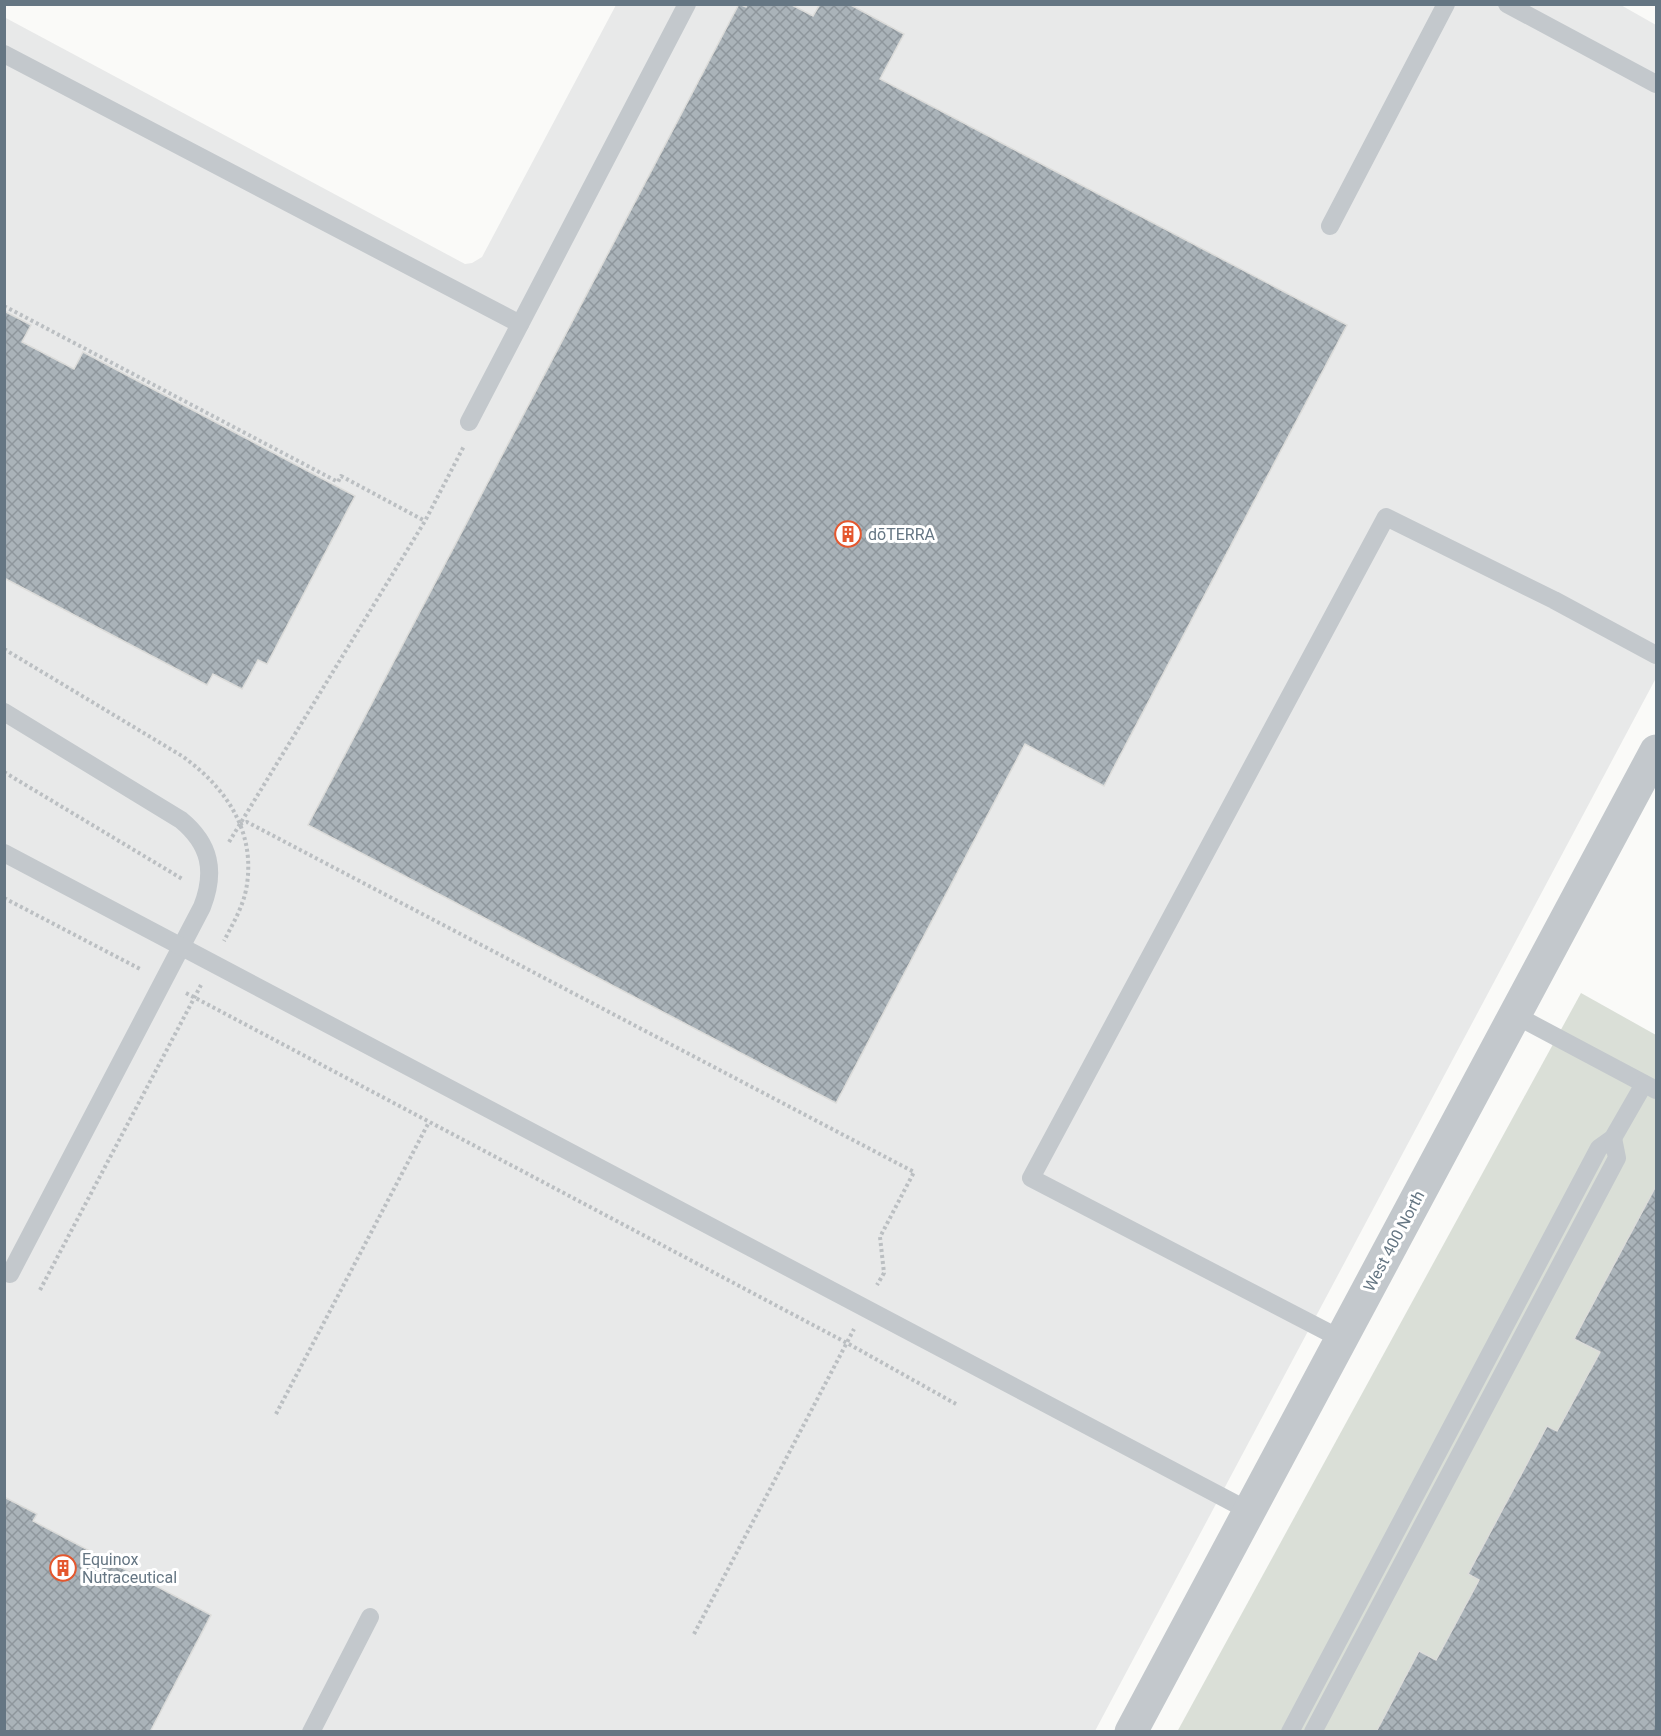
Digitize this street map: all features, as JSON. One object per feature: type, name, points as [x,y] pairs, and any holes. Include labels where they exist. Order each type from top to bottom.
[{"type":"street","name":"West 400 North","points":[[1131,1731],[1656,751]]},
{"type":"lane","points":[[469,422],[687,4]]},
{"type":"lane","points":[[1330,226],[1446,4]]},
{"type":"lane","points":[[1507,4],[1656,84]]},
{"type":"lane","points":[[4,54],[520,324]]},
{"type":"lane","points":[[1341,1339],[1031,1178],[1386,517],[1554,600],[1656,655]]},
{"type":"lane","points":[[4,712],[181,820],[193,830],[201,842],[207,856],[210,873],[207,894],[182,946],[10,1274]]},
{"type":"lane","points":[[4,853],[1249,1511]]},
{"type":"lane","points":[[1290,1731],[1599,1148],[1613,1138],[1650,1087],[1515,1016]]},
{"type":"lane","points":[[1312,1731],[1617,1158],[1613,1138]]},
{"type":"lane","points":[[310,1731],[370,1617]]},
{"type":"path","points":[[4,306],[338,482],[341,476],[425,521]]},
{"type":"path","points":[[210,873],[425,521],[476,425],[469,422]]},
{"type":"path","points":[[4,772],[238,913]]},
{"type":"path","points":[[240,824],[247,822],[914,1172],[880,1237],[884,1274],[694,1634]]},
{"type":"path","points":[[4,898],[847,1343],[956,1404]]},
{"type":"path","points":[[276,1414],[429,1122]]},
{"type":"shaded area","points":[[1619,4],[1656,25],[1656,678],[1095,1731],[5,1731],[4,17],[465,264],[482,257],[616,5]]},
{"type":"shaded area","points":[[1581,993],[1656,1035],[1656,1731],[1177,1732]]},
{"type":"building","name":"dōTERRA","points":[[739,4],[746,7],[747,4],[790,4],[813,16],[820,4],[849,4],[904,34],[880,79],[1347,325],[1104,786],[1025,744],[836,1103],[308,825]]},
{"type":"building","points":[[4,311],[31,325],[22,342],[74,369],[83,352],[355,496],[267,664],[258,660],[242,689],[213,674],[207,685],[4,578]]},
{"type":"building","points":[[1656,1186],[1656,1732],[1376,1732],[1419,1651],[1436,1660],[1479,1580],[1468,1574],[1547,1426],[1557,1431],[1600,1352],[1574,1339]]},
{"type":"building","name":"Equinox Nutraceutical","points":[[4,1497],[37,1514],[33,1521],[211,1615],[150,1732],[4,1732]]},
{"type":"place","name":"dōTERRA","points":[[848,534]]},
{"type":"place","name":"Equinox Nutraceutical","points":[[63,1568]]}]
